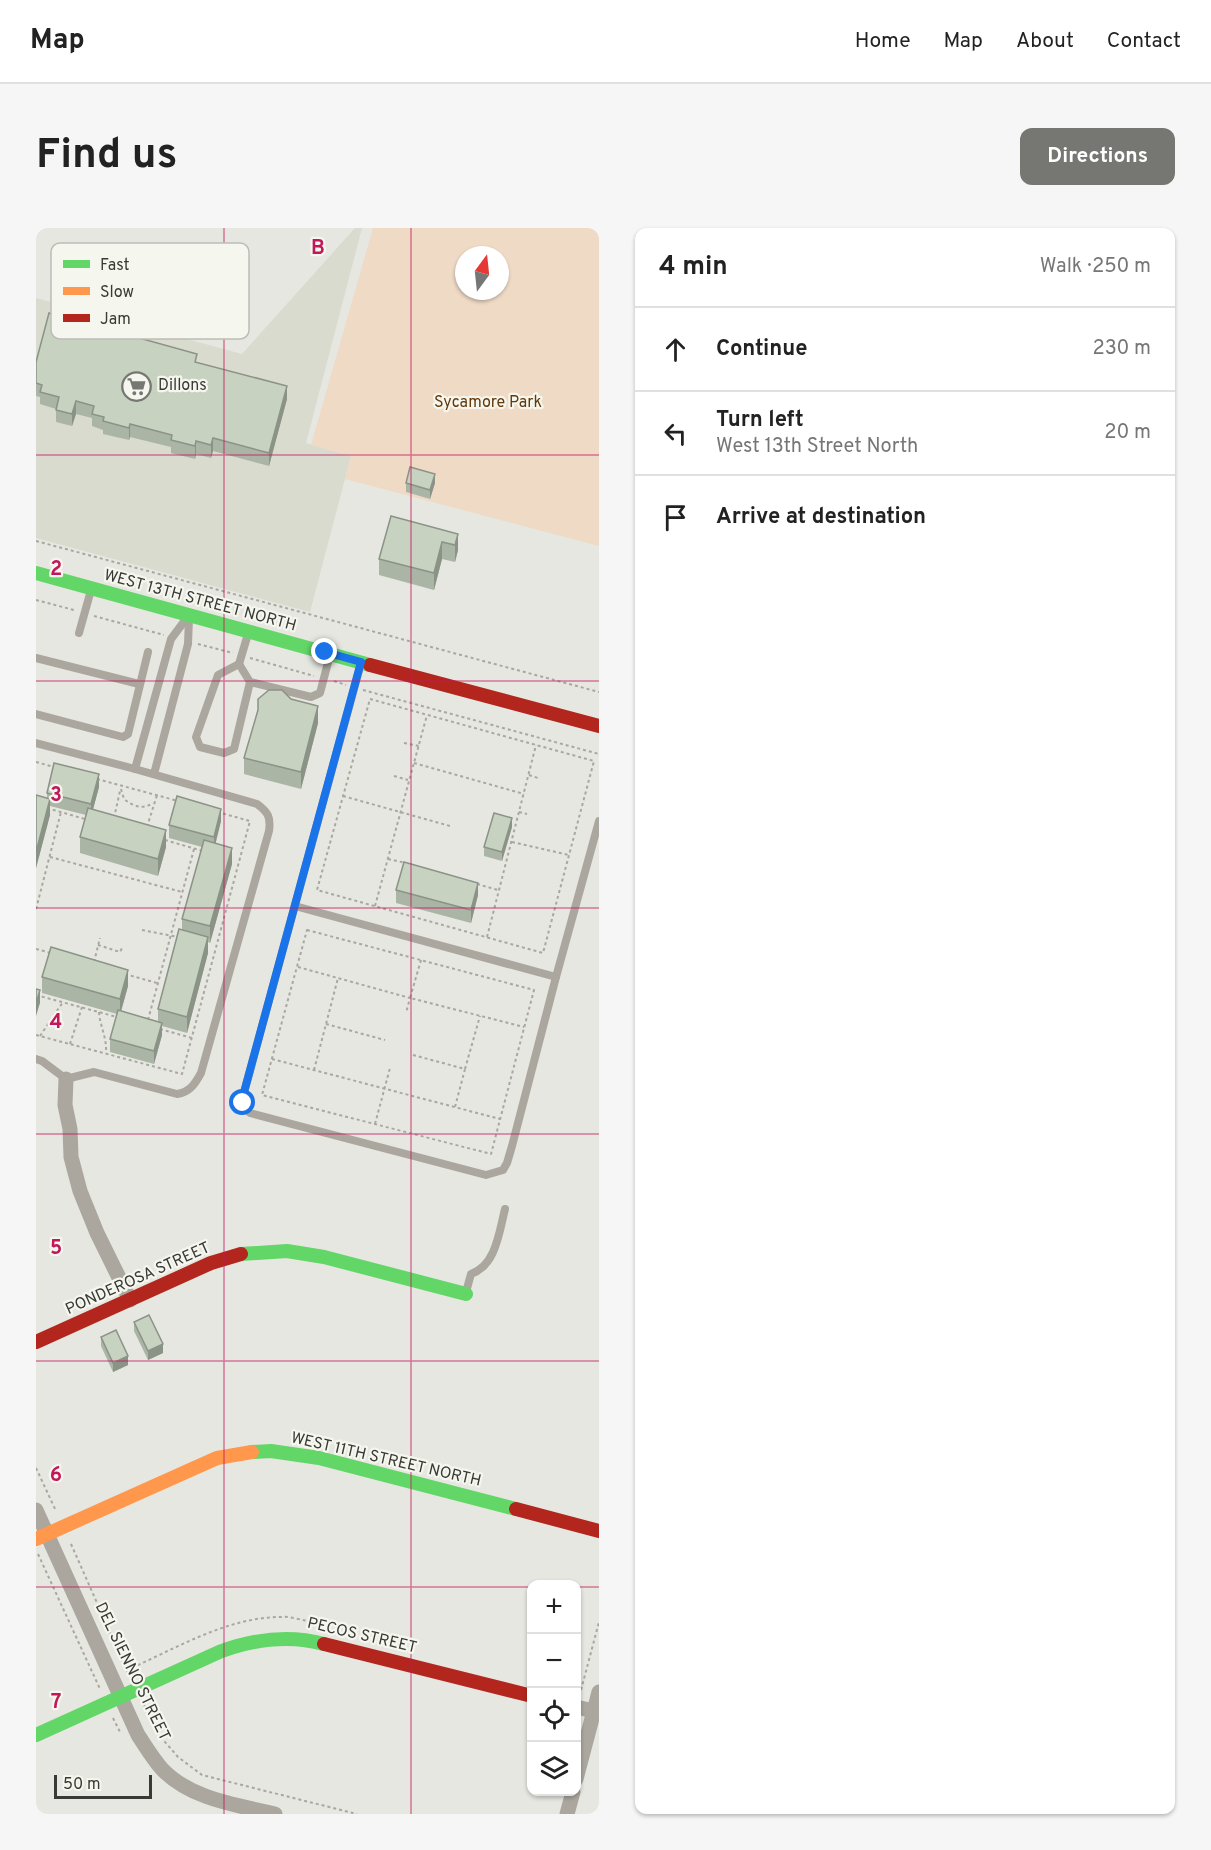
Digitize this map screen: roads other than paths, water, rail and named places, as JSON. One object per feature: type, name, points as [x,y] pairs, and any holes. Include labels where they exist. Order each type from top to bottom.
[{"type":"street","name":"WEST 13TH STREET NORTH","points":[[36,573],[599,726]]},
{"type":"street","points":[[66,1079],[65,1105],[70,1129],[71,1157],[97,1233],[130,1300]]},
{"type":"street","name":"PONDEROSA STREET","points":[[36,1342],[212,1263],[248,1254],[287,1251],[324,1257],[466,1294]]},
{"type":"street","name":"WEST 11TH STREET NORTH","points":[[41,1536],[217,1458],[246,1452],[271,1451],[319,1458],[599,1531]]},
{"type":"street","name":"DEL SIENNO STREET","points":[[36,1510],[41,1536],[138,1735],[150,1754],[179,1784],[201,1795],[275,1814]]},
{"type":"street","name":"PECOS STREET","points":[[36,1735],[242,1643],[261,1638],[283,1637],[314,1641],[527,1695]]},
{"type":"street","points":[[581,1760],[599,1692]]},
{"type":"street","points":[[581,1708],[594,1711]]},
{"type":"street","points":[[567,1814],[572,1796]]},
{"type":"lane","points":[[80,633],[92,588]]},
{"type":"lane","points":[[135,769],[171,639],[189,616]]},
{"type":"lane","points":[[154,774],[188,644],[189,616]]},
{"type":"lane","points":[[249,632],[239,664],[218,675],[196,737],[200,747],[224,753],[234,749],[250,682]]},
{"type":"lane","points":[[36,714],[123,737],[128,734],[148,652]]},
{"type":"lane","points":[[239,664],[250,682],[311,697],[320,693],[330,654]]},
{"type":"lane","points":[[36,658],[140,684]]},
{"type":"lane","points":[[361,662],[243,1096],[245,1109],[258,1116],[486,1175],[503,1170],[512,1146],[599,821]]},
{"type":"lane","points":[[36,743],[256,804],[268,814],[270,821],[201,1073],[191,1088],[177,1094],[94,1072],[66,1079],[36,1059]]},
{"type":"lane","points":[[295,906],[556,977]]},
{"type":"lane","points":[[466,1294],[471,1274],[480,1271],[493,1254],[505,1209]]},
{"type":"place","name":"Dillons","points":[[137,386]]},
{"type":"park label","name":"Sycamore Park","points":[[488,403]]}]
